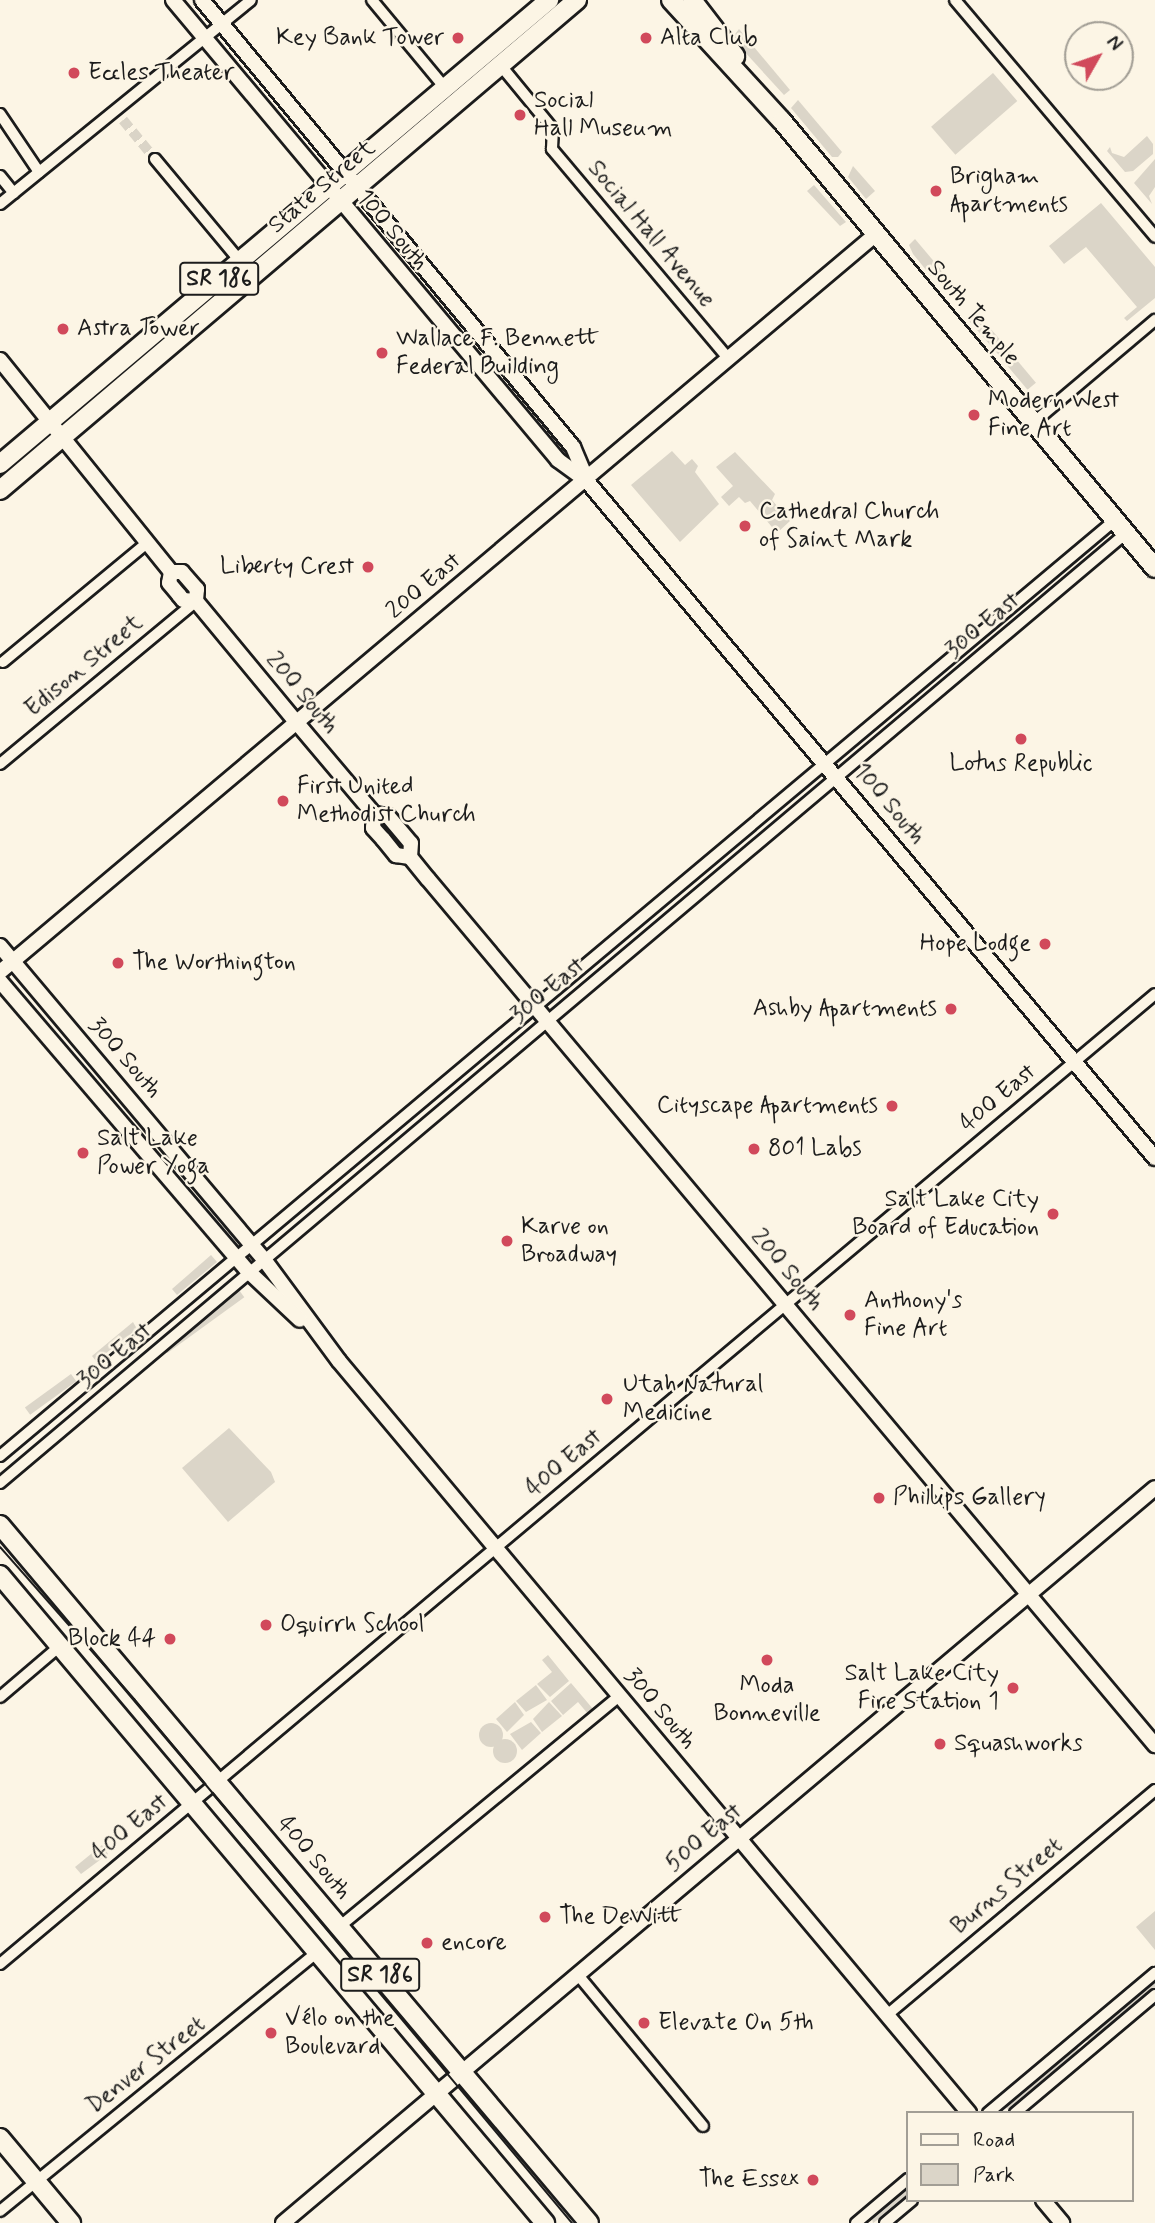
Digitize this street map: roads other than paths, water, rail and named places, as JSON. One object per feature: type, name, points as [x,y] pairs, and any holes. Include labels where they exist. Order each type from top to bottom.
[{"type":"main road","name":"State Street","points":[[0,464],[548,0]]},
{"type":"main road","name":"State Street","points":[[0,490],[502,67],[577,0]]},
{"type":"main road","name":"South Temple","points":[[671,0],[782,121],[1155,568]]},
{"type":"main road","name":"South Temple","points":[[692,0],[782,121]]},
{"type":"main road","name":"400 South","points":[[0,1525],[589,2223]]},
{"type":"main road","name":"SR 186","points":[[0,1575],[545,2223]]},
{"type":"main road","points":[[0,2138],[72,2223]]},
{"type":"street","name":"100 South","points":[[173,0],[340,203],[558,460],[586,480],[1155,1158]]},
{"type":"street","name":"100 South","points":[[202,0],[573,447],[586,480]]},
{"type":"street","points":[[0,204],[39,172],[119,116],[251,0]]},
{"type":"street","points":[[372,0],[445,88]]},
{"type":"street","points":[[955,0],[1155,237]]},
{"type":"street","name":"Social Hall Avenue","points":[[502,67],[553,129],[552,149],[729,359]]},
{"type":"street","points":[[0,114],[0,119],[39,172]]},
{"type":"street","points":[[155,159],[240,261]]},
{"type":"street","points":[[0,176],[14,193]]},
{"type":"street","name":"200 East","points":[[0,972],[876,234]]},
{"type":"street","points":[[1033,423],[1155,320]]},
{"type":"street","name":"200 South","points":[[0,360],[171,572],[183,572],[192,584],[196,601],[374,814],[388,816],[407,839],[410,857],[1155,1745]]},
{"type":"street","name":"300 East","points":[[0,1456],[825,764],[1121,527]]},
{"type":"street","name":"300 East","points":[[0,1483],[836,776],[1121,527]]},
{"type":"street","points":[[3,662],[147,543]]},
{"type":"street","name":"Edison Street","points":[[0,764],[196,601]]},
{"type":"street","name":"300 South","points":[[0,946],[263,1258],[317,1335],[967,2111]]},
{"type":"street","name":"300 South","points":[[0,981],[248,1271],[317,1335]]},
{"type":"street","name":"400 East","points":[[0,1964],[1155,994]]},
{"type":"street","name":"500 East","points":[[283,2223],[1155,1488]]},
{"type":"street","points":[[0,1697],[60,1646]]},
{"type":"street","points":[[339,1927],[619,1696]]},
{"type":"street","name":"Burns Street","points":[[887,2015],[1155,1790]]},
{"type":"street","name":"Denver Street","points":[[0,2211],[318,1952]]},
{"type":"street","points":[[990,2111],[1155,1973]]},
{"type":"street","points":[[578,1975],[703,2126]]},
{"type":"street","points":[[1017,2111],[1155,1995]]},
{"type":"street","points":[[1078,2037],[1089,2050]]},
{"type":"street","points":[[856,2223],[906,2181]]},
{"type":"street","points":[[885,2223],[910,2202]]},
{"type":"street","points":[[1045,2202],[1062,2223]]},
{"type":"tunnel","points":[[123,120],[155,159]]},
{"type":"tram line","points":[[0,1547],[134,1699],[572,2223]]},
{"type":"place","name":"Key Bank Tower","points":[[458,38]]},
{"type":"place","name":"Alta Club","points":[[646,38]]},
{"type":"place","name":"Eccles Theater","points":[[74,73]]},
{"type":"place","name":"Social Hall Museum","points":[[520,115]]},
{"type":"place","name":"Brigham Apartments","points":[[936,191]]},
{"type":"place","name":"Astra Tower","points":[[63,329]]},
{"type":"place","name":"Wallace F. Bennett Federal Building","points":[[382,353]]},
{"type":"place","name":"Modern West Fine Art","points":[[974,415]]},
{"type":"place","name":"Cathedral Church of Saint Mark","points":[[745,526]]},
{"type":"place","name":"Liberty Crest","points":[[368,567]]},
{"type":"place","name":"Lotus Republic","points":[[1021,739]]},
{"type":"place","name":"First United Methodist Church","points":[[283,801]]},
{"type":"place","name":"Hope Lodge","points":[[1045,944]]},
{"type":"place","name":"The Worthington","points":[[118,963]]},
{"type":"place","name":"Ashby Apartments","points":[[951,1009]]},
{"type":"place","name":"Cityscape Apartments","points":[[892,1106]]},
{"type":"place","name":"801 Labs","points":[[754,1149]]},
{"type":"place","name":"Salt Lake Power Yoga","points":[[83,1153]]},
{"type":"place","name":"Salt Lake City Board of Education","points":[[1053,1214]]},
{"type":"place","name":"Karve on Broadway","points":[[507,1241]]},
{"type":"place","name":"Anthony's Fine Art","points":[[850,1315]]},
{"type":"place","name":"Utah Natural Medicine","points":[[607,1399]]},
{"type":"place","name":"Phillips Gallery","points":[[879,1498]]},
{"type":"place","name":"Oquirrh School","points":[[266,1625]]},
{"type":"place","name":"Block 44","points":[[170,1639]]},
{"type":"place","name":"Moda Bonneville","points":[[767,1660]]},
{"type":"place","name":"Salt Lake City Fire Station 1","points":[[1013,1688]]},
{"type":"place","name":"Squashworks","points":[[940,1744]]},
{"type":"place","name":"The DeWitt","points":[[545,1917]]},
{"type":"place","name":"encore","points":[[427,1943]]},
{"type":"place","name":"Elevate On 5th","points":[[644,2023]]},
{"type":"place","name":"Vélo on the Boulevard","points":[[271,2033]]},
{"type":"place","name":"The Essex","points":[[813,2180]]}]
